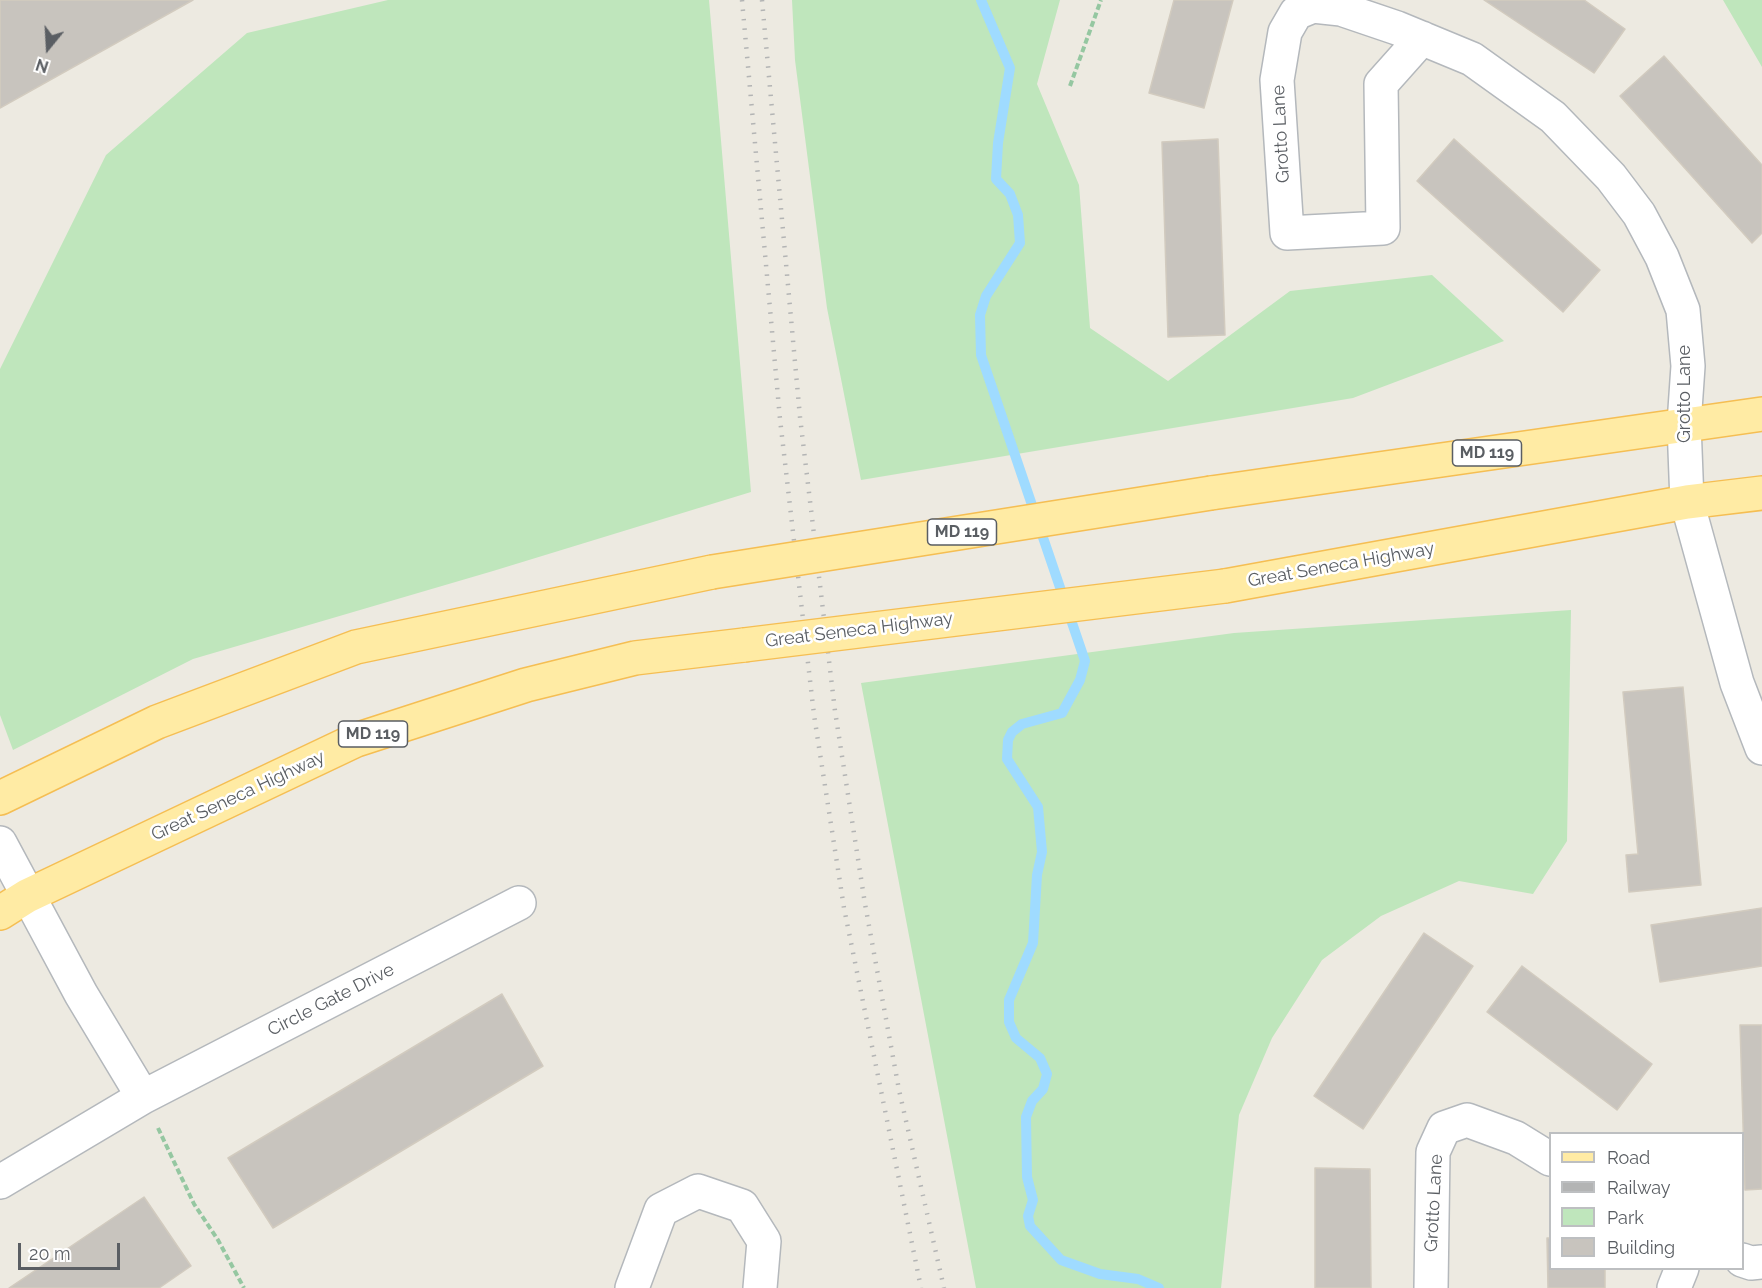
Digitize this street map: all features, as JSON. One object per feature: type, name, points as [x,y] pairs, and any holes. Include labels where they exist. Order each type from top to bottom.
[{"type":"main road","name":"MD 119","points":[[0,798],[157,722],[356,647],[712,572],[1212,493],[1762,414]]},
{"type":"main road","name":"Great Seneca Highway","points":[[0,913],[27,896],[356,740],[526,685],[635,658],[1225,586],[1687,502],[1762,493]]},
{"type":"street","name":"Grotto Lane","points":[[1422,38],[1381,84],[1383,228],[1287,233],[1277,80],[1285,32],[1296,13],[1313,6],[1341,9],[1422,38],[1472,59],[1553,117],[1611,177],[1639,214],[1662,257],[1683,310],[1688,366],[1684,424],[1687,502],[1737,683],[1762,748]]},
{"type":"street","points":[[0,843],[81,994],[143,1097]]},
{"type":"street","name":"Circle Gate Drive","points":[[0,1182],[143,1097],[519,903]]},
{"type":"street","name":"Grotto Lane","points":[[1431,1288],[1433,1152],[1444,1128],[1467,1120],[1516,1138],[1549,1158]]},
{"type":"street","points":[[632,1288],[661,1210],[698,1191],[742,1206],[764,1241],[760,1288]]},
{"type":"street","points":[[1744,1260],[1751,1263],[1762,1262]]},
{"type":"street","points":[[1674,1288],[1682,1270]]},
{"type":"path","points":[[1070,86],[1101,0]]},
{"type":"path","points":[[143,1097],[194,1204],[218,1240],[244,1288]]},
{"type":"green space","points":[[388,0],[709,0],[751,492],[193,659],[13,750],[0,715],[0,369],[106,155],[247,33]]},
{"type":"green space","points":[[792,0],[1060,0],[1037,84],[1079,185],[1090,328],[1168,381],[1290,291],[1432,275],[1504,341],[1353,398],[861,480],[827,308],[795,60]]},
{"type":"green space","points":[[1723,0],[1762,0],[1762,67]]},
{"type":"green space","points":[[1571,610],[1567,841],[1533,894],[1459,881],[1381,916],[1322,960],[1272,1038],[1239,1115],[1221,1288],[976,1288],[861,683],[1234,633]]},
{"type":"building","points":[[0,0],[193,0],[0,108]]},
{"type":"building","points":[[1174,0],[1233,0],[1204,108],[1149,93]]},
{"type":"building","points":[[1484,0],[1584,0],[1625,29],[1594,73]]},
{"type":"building","points":[[1664,56],[1762,165],[1762,233],[1752,243],[1620,96]]},
{"type":"building","points":[[1218,139],[1225,335],[1168,337],[1162,142]]},
{"type":"building","points":[[1454,139],[1600,270],[1563,312],[1417,181]]},
{"type":"building","points":[[1683,687],[1701,885],[1629,892],[1626,855],[1638,854],[1623,692]]},
{"type":"building","points":[[1762,908],[1762,966],[1660,982],[1651,925]]},
{"type":"building","points":[[1424,933],[1473,966],[1363,1129],[1314,1096]]},
{"type":"building","points":[[1522,966],[1652,1064],[1617,1110],[1487,1012]]},
{"type":"building","points":[[502,994],[543,1066],[273,1228],[228,1158]]},
{"type":"building","points":[[1740,1025],[1762,1025],[1762,1189],[1745,1190]]},
{"type":"building","points":[[1315,1168],[1370,1169],[1371,1288],[1315,1288]]},
{"type":"building","points":[[144,1197],[191,1266],[159,1288],[9,1288]]},
{"type":"building","points":[[1547,1238],[1549,1238],[1549,1270],[1605,1270],[1605,1288],[1548,1288]]},
{"type":"waterway","points":[[981,0],[1010,68],[998,143],[996,179],[1010,194],[1018,215],[1020,243],[986,296],[980,315],[981,355],[1085,661],[1080,680],[1062,713],[1022,724],[1012,732],[1008,740],[1007,759],[1038,807],[1042,852],[1037,875],[1033,943],[1009,1000],[1009,1022],[1016,1038],[1040,1058],[1047,1074],[1043,1089],[1032,1101],[1026,1117],[1027,1177],[1033,1200],[1028,1216],[1030,1226],[1061,1260],[1100,1274],[1138,1279],[1159,1288]]},
{"type":"railway","points":[[742,0],[780,419],[814,715],[844,908],[921,1288]]},
{"type":"railway","points":[[762,0],[800,417],[835,711],[865,904],[899,1090],[944,1288]]}]
